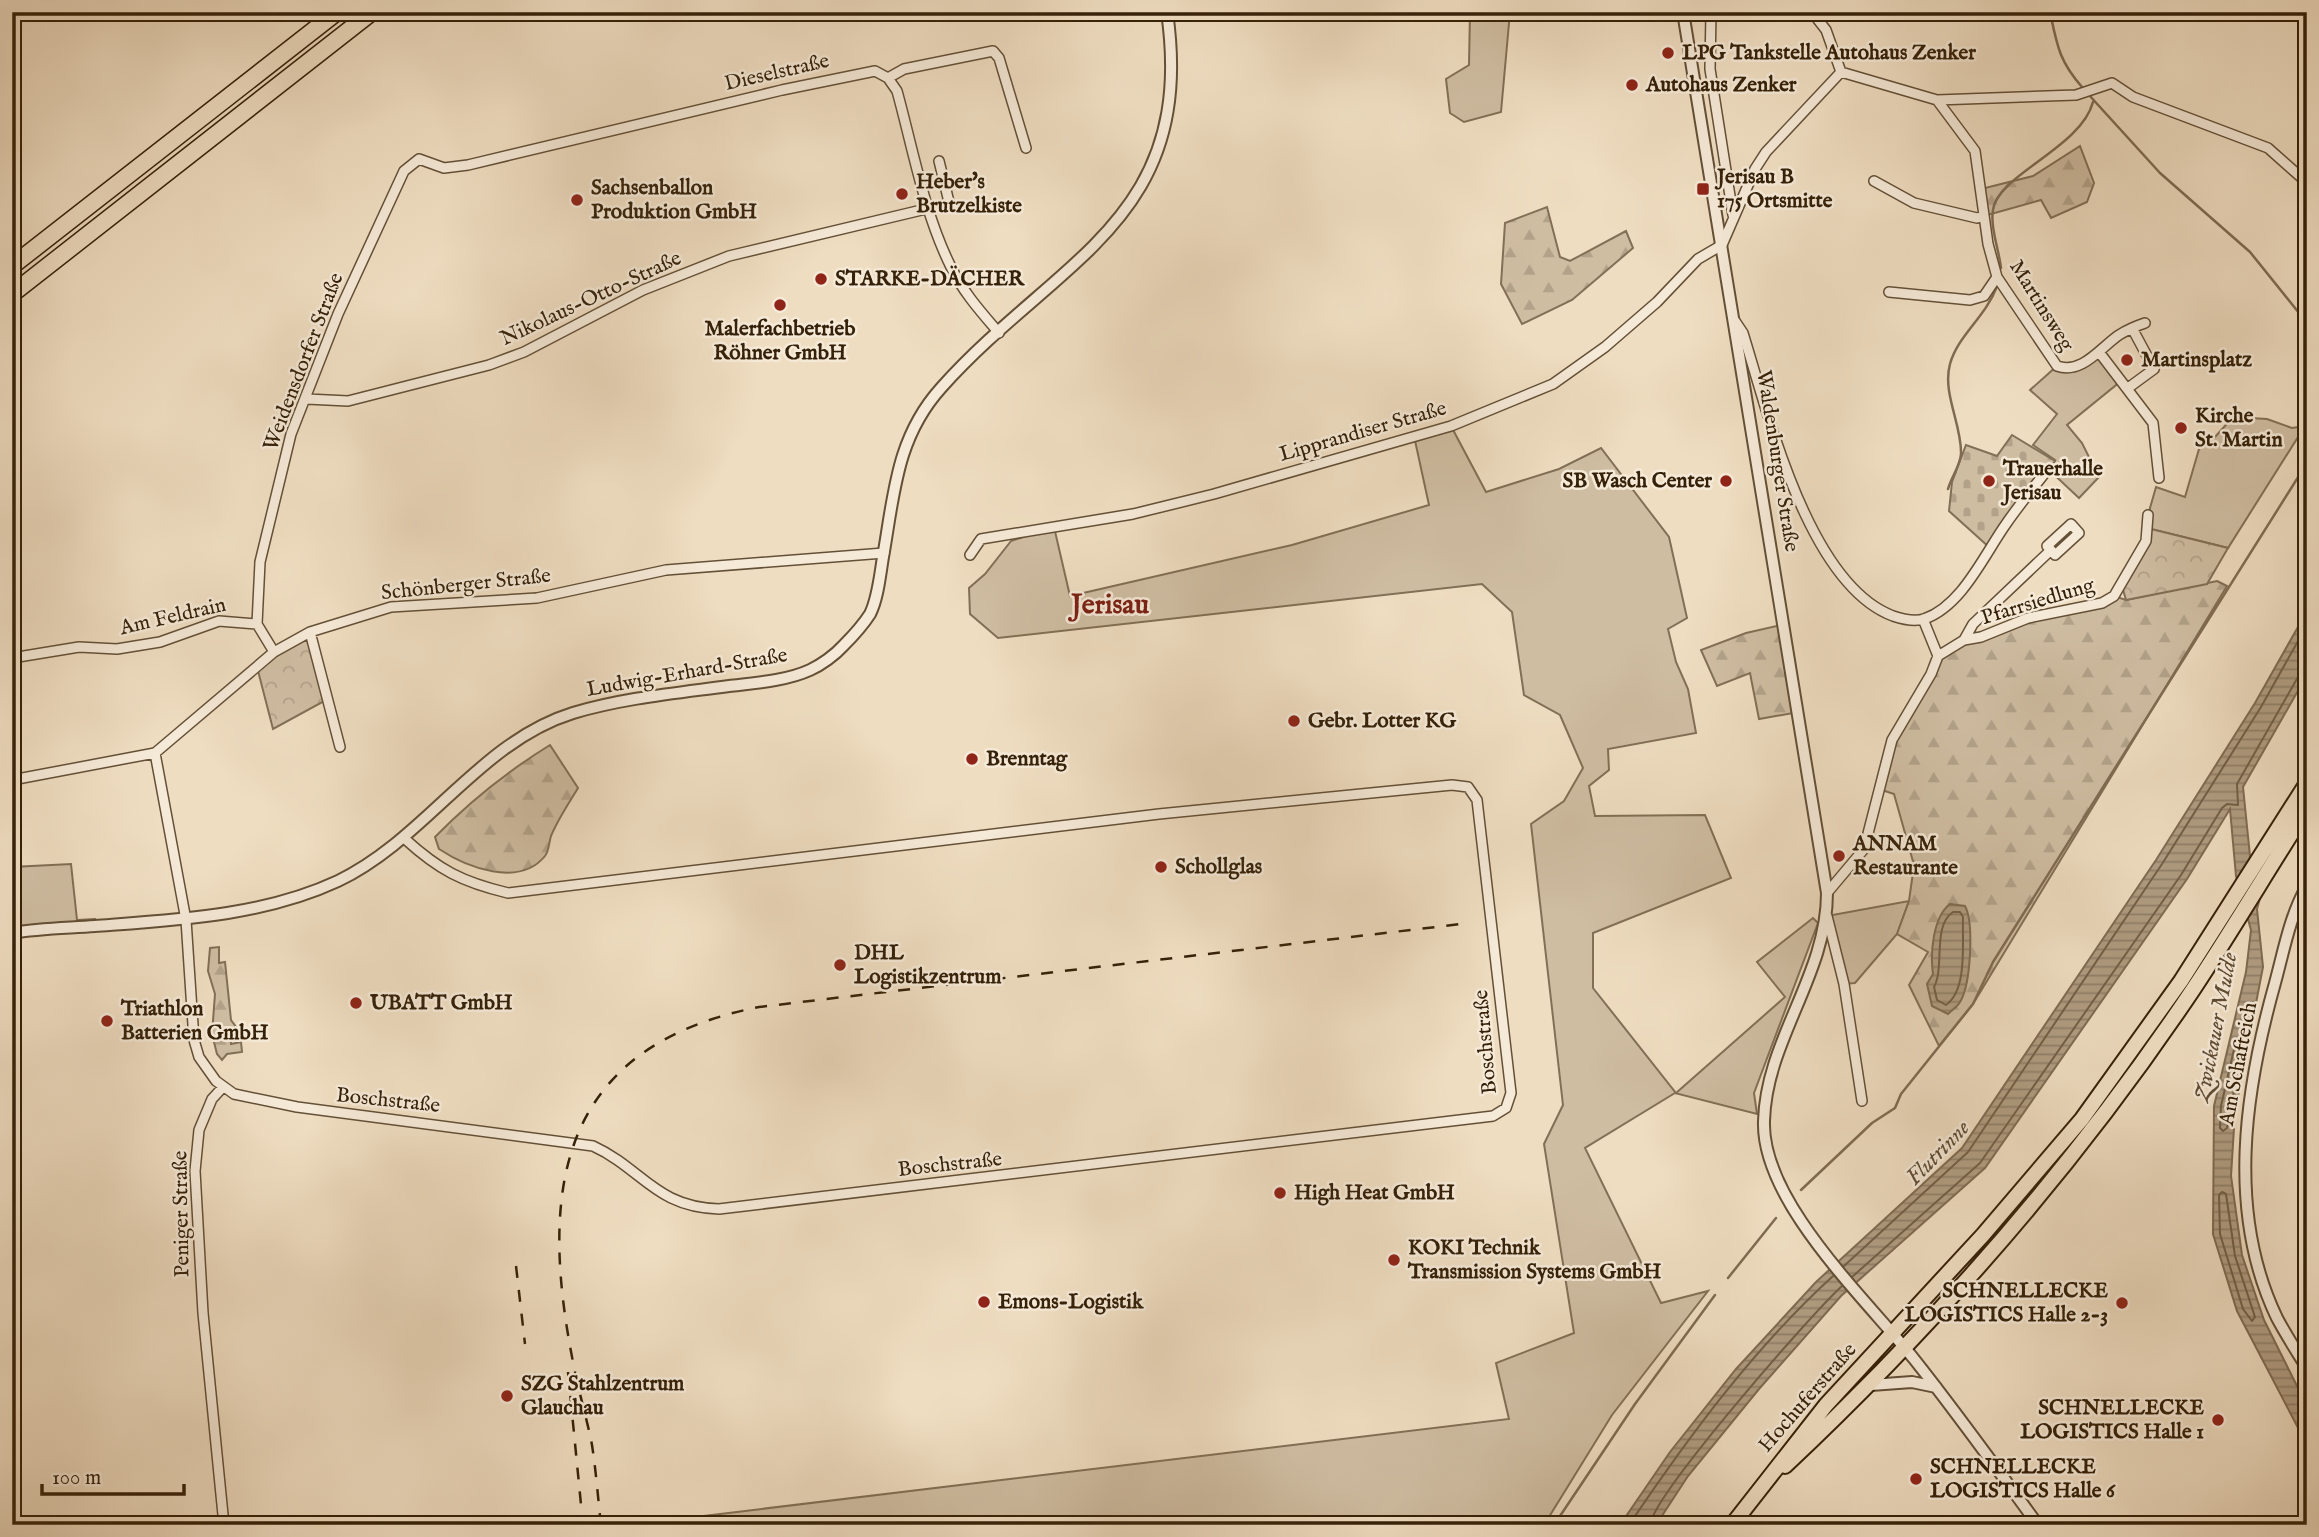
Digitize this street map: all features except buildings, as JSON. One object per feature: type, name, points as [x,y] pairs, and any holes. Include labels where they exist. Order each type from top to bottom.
[{"type":"highway","points":[[12,266],[337,12]]},
{"type":"highway","points":[[12,294],[372,12]]},
{"type":"main road","name":"Hochuferstraße","points":[[1732,1525],[1826,1405],[1983,1235],[2082,1119],[2158,1015],[2307,783]]},
{"type":"main road","name":"Hochuferstraße","points":[[1757,1492],[1871,1385],[2042,1193],[2194,988],[2307,809]]},
{"type":"street","name":"Ludwig-Erhard-Straße","points":[[12,933],[187,920],[288,900],[338,881],[405,839],[489,762],[532,731],[572,713],[635,699],[764,681],[809,670],[841,649],[871,612],[884,552],[897,466],[915,424],[939,389],[1101,240],[1135,196],[1162,143],[1167,116],[1172,70],[1167,12]]},
{"type":"street","name":"Waldenburger Straße","points":[[1683,12],[1827,893],[1827,916],[1820,948],[1774,1058],[1766,1090],[1763,1124],[1768,1154],[1779,1185],[1802,1222],[1936,1387],[2038,1525]]},
{"type":"street","points":[[1711,12],[1710,69],[1733,216]]},
{"type":"street","points":[[1812,12],[1826,30],[1841,72]]},
{"type":"street","points":[[999,332],[971,300],[951,267],[930,209],[897,91],[888,78],[904,69],[993,51],[999,58],[1026,148]]},
{"type":"street","name":"Dieselstraße","points":[[404,171],[419,159],[444,168],[468,165],[861,72],[875,71],[888,78]]},
{"type":"street","points":[[1722,245],[1733,216],[1766,152],[1841,72]]},
{"type":"street","points":[[1841,72],[1937,100],[2076,95],[2112,83],[2133,97],[2268,148],[2303,179]]},
{"type":"street","name":"Martinsweg","points":[[1937,100],[1975,151],[1984,216],[1997,277],[2057,366],[2065,369],[2078,367],[2099,352]]},
{"type":"street","points":[[930,209],[949,202],[939,160]]},
{"type":"street","name":"Weidensdorfer Straße","points":[[257,624],[264,536],[290,434],[307,399],[338,314],[404,171]]},
{"type":"street","points":[[1874,181],[1914,203],[1977,218],[1984,216]]},
{"type":"street","name":"Nikolaus-Otto-Straße","points":[[307,399],[348,401],[489,365],[536,346],[643,290],[729,256],[930,209]]},
{"type":"street","name":"Lipprandiser Straße","points":[[970,555],[981,539],[1133,514],[1214,494],[1451,426],[1520,400],[1553,384],[1605,347],[1657,302],[1698,259],[1722,245]]},
{"type":"street","points":[[1889,292],[1970,300],[1984,296],[1997,277]]},
{"type":"street","points":[[1735,321],[1743,333],[1810,527],[1833,564],[1860,598],[1881,611],[1903,620],[1923,619],[1941,609],[1962,589],[2048,469]]},
{"type":"street","points":[[2145,323],[2132,328],[2099,352],[2153,423],[2159,478]]},
{"type":"street","points":[[2127,388],[2154,369],[2132,328]]},
{"type":"street","name":"Pfarrsiedlung","points":[[1938,656],[1964,640],[1981,637],[2028,618],[2102,603],[2114,596],[2146,541],[2148,514]]},
{"type":"street","name":"Pfarrsiedlung","points":[[1964,640],[1973,624],[2051,550]]},
{"type":"street","name":"Schönberger Straße","points":[[12,780],[155,753],[274,652],[310,632],[391,607],[537,598],[666,570],[884,552]]},
{"type":"street","points":[[1827,893],[1864,849],[1892,740],[1931,674],[1938,656],[1923,619]]},
{"type":"street","name":"Am Feldrain","points":[[12,658],[79,647],[117,649],[160,642],[219,621],[257,624]]},
{"type":"street","points":[[257,624],[274,652]]},
{"type":"street","points":[[310,632],[340,747]]},
{"type":"street","points":[[155,753],[187,920],[194,1040],[205,1067],[223,1087]]},
{"type":"street","name":"Boschstraße","points":[[223,1087],[234,1094],[334,1113],[593,1146],[609,1153],[664,1196],[681,1204],[719,1209],[1493,1116],[1506,1108],[1511,1093],[1477,800],[1468,788],[1452,785],[1159,814],[508,893],[467,884],[433,864],[405,839]]},
{"type":"street","name":"Am Schafteich","points":[[2307,887],[2297,904],[2267,1011],[2244,1141],[2245,1183],[2260,1271],[2276,1316],[2307,1368]]},
{"type":"street","name":"Waldenburger Straße","points":[[1827,916],[1844,984],[1862,1101]]},
{"type":"street","name":"Peniger Straße","points":[[223,1087],[212,1099],[200,1130],[195,1171],[203,1313],[224,1525]]},
{"type":"street","points":[[1871,1385],[1912,1382],[1936,1387]]},
{"type":"green space","points":[[1470,12],[1510,12],[1501,112],[1464,122],[1450,113],[1446,79],[1469,65]]},
{"type":"green space","points":[[2080,146],[2094,183],[2087,202],[2051,218],[2041,200],[1984,216],[1981,189],[2033,176]]},
{"type":"green space","points":[[1547,207],[1560,257],[1570,261],[1626,231],[1633,248],[1572,300],[1522,324],[1501,284],[1505,223]]},
{"type":"green space","points":[[2099,352],[2121,381],[2067,425],[2082,443],[2099,477],[2079,498],[2048,469],[2055,460],[2033,445],[2057,414],[2030,390],[2057,366],[2065,369]]},
{"type":"green space","points":[[2233,417],[2267,419],[2292,428],[2305,426],[2228,548],[2151,529],[2151,517],[2148,515],[2156,487],[2185,497],[2199,449],[2215,437]]},
{"type":"green space","points":[[1451,426],[1486,492],[1559,469],[1601,448],[1669,537],[1687,618],[1668,629],[1676,662],[1688,689],[1696,733],[1608,749],[1609,770],[1589,786],[1595,816],[1705,815],[1731,878],[1593,933],[1593,988],[1676,1093],[1785,997],[1757,962],[1813,918],[1818,923],[1754,1093],[1757,1114],[1675,1093],[1585,1148],[1661,1303],[1708,1291],[1612,1415],[1544,1525],[1258,1525],[1256,1522],[628,1525],[1509,1419],[1496,1363],[1574,1333],[1544,1144],[1563,1105],[1531,824],[1564,801],[1583,768],[1560,715],[1524,695],[1512,612],[1482,584],[998,638],[970,614],[969,588],[985,574],[1011,541],[1054,527],[1070,596],[1292,545],[1429,505],[1414,436]]},
{"type":"green space","points":[[2012,435],[2055,461],[1990,548],[1949,511],[1952,482],[1966,445],[1997,456]]},
{"type":"green space","points":[[2151,529],[2228,548],[2207,584],[2126,600],[2122,586],[2148,541]]},
{"type":"green space","points":[[2217,581],[2227,586],[1973,1004],[1939,1046],[1909,985],[1928,952],[1897,934],[1909,901],[1914,865],[1894,794],[1879,789],[1885,760],[1938,656],[1964,640],[2114,596],[2126,600]]},
{"type":"green space","points":[[1785,624],[1799,712],[1759,719],[1750,673],[1717,686],[1701,650],[1746,633]]},
{"type":"green space","points":[[310,632],[328,699],[273,729],[257,667]]},
{"type":"green space","points":[[550,745],[578,788],[551,836],[545,856],[534,866],[507,873],[478,868],[439,849],[435,837],[448,824],[490,787]]},
{"type":"green space","points":[[71,864],[77,920],[95,919],[95,922],[12,929],[12,867]]},
{"type":"green space","points":[[1909,901],[1897,934],[1855,983],[1844,984],[1827,916]]},
{"type":"green space","points":[[219,947],[219,963],[225,962],[231,1020],[240,1032],[238,1036],[230,1035],[231,1044],[241,1042],[242,1052],[227,1054],[222,1060],[217,1054],[212,1034],[215,994],[208,971],[210,948]]},
{"type":"water","points":[[2307,611],[2307,675],[2243,787],[2250,856],[2260,898],[2257,909],[2263,967],[2235,1112],[2231,1176],[2242,1255],[2264,1320],[2307,1406],[2307,1445],[2237,1311],[2213,1234],[2214,1106],[2246,972],[2251,930],[2236,876],[2230,809],[2187,879],[1985,1168],[1841,1296],[1759,1389],[1688,1476],[1656,1525],[1620,1525],[1670,1452],[1736,1369],[1816,1282],[1962,1148],[2156,860],[2255,703]]},
{"type":"water","points":[[1950,904],[1965,906],[1970,939],[1969,968],[1964,993],[1959,1004],[1948,1014],[1932,1006],[1927,984],[1933,974],[1932,956],[1936,926]]},
{"type":"waterway","points":[[2050,12],[2060,52],[2068,69],[2082,87]]},
{"type":"waterway","points":[[2089,95],[2160,173],[2250,252],[2307,323]]},
{"type":"waterway","points":[[2001,268],[1993,224],[1993,210],[1998,197],[2073,133],[2093,102]]},
{"type":"waterway","points":[[1948,489],[1961,454],[1959,432],[1948,386],[1950,364],[1959,344],[1986,307],[1997,286]]},
{"type":"waterway","points":[[1801,1190],[1872,1123],[1895,1108],[1901,1094],[1973,1004],[1993,962],[2307,463]]},
{"type":"waterway","points":[[1728,1278],[1776,1218]]},
{"type":"waterway","points":[[1554,1525],[1635,1404],[1715,1295]]},
{"type":"railway","points":[[601,1525],[592,1445],[574,1367],[563,1302],[559,1242],[563,1186],[577,1136],[602,1092],[640,1055],[692,1027],[759,1007],[1461,924]]},
{"type":"railway","points":[[516,1266],[525,1344]]},
{"type":"railway","points":[[568,1372],[583,1525]]},
{"type":"place","name":"LPG Tankstelle Autohaus Zenker","points":[[1668,53]]},
{"type":"place","name":"Autohaus Zenker","points":[[1632,85]]},
{"type":"place","name":"Jerisau B 175 Ortsmitte","points":[[1703,189]]},
{"type":"place","name":"Heber's Brutzelkiste","points":[[902,194]]},
{"type":"place","name":"Sachsenballon Produktion GmbH","points":[[577,200]]},
{"type":"place","name":"STARKE-DÄCHER","points":[[821,279]]},
{"type":"place","name":"Malerfachbetrieb Röhner GmbH","points":[[780,305]]},
{"type":"place","name":"Martinsplatz","points":[[2127,360]]},
{"type":"place","name":"Kirche St. Martin","points":[[2181,428]]},
{"type":"place","name":"SB Wasch Center","points":[[1726,481]]},
{"type":"place","name":"Trauerhalle Jerisau","points":[[1989,481]]},
{"type":"place","name":"Gebr. Lotter KG","points":[[1294,721]]},
{"type":"place","name":"Brenntag","points":[[972,759]]},
{"type":"place","name":"ANNAM Restaurante","points":[[1839,856]]},
{"type":"place","name":"Schollglas","points":[[1161,867]]},
{"type":"place","name":"DHL Logistikzentrum","points":[[840,965]]},
{"type":"place","name":"UBATT GmbH","points":[[356,1003]]},
{"type":"place","name":"Triathlon Batterien GmbH","points":[[107,1021]]},
{"type":"place","name":"High Heat GmbH","points":[[1280,1193]]},
{"type":"place","name":"KOKI Technik Transmission Systems GmbH","points":[[1394,1260]]},
{"type":"place","name":"Emons-Logistik","points":[[984,1302]]},
{"type":"place","name":"SCHNELLECKE LOGISTICS Halle 2-3","points":[[2122,1303]]},
{"type":"place","name":"SZG Stahlzentrum Glauchau","points":[[507,1396]]},
{"type":"place","name":"SCHNELLECKE LOGISTICS Halle 1","points":[[2218,1420]]},
{"type":"place","name":"SCHNELLECKE LOGISTICS Halle 6","points":[[1916,1479]]},
{"type":"district","name":"Jerisau","points":[[1110,605]]},
{"type":"water label","name":"Zwickauer Mulde","points":[[2216,1027]]},
{"type":"water label","name":"Flutrinne","points":[[1938,1153]]}]
